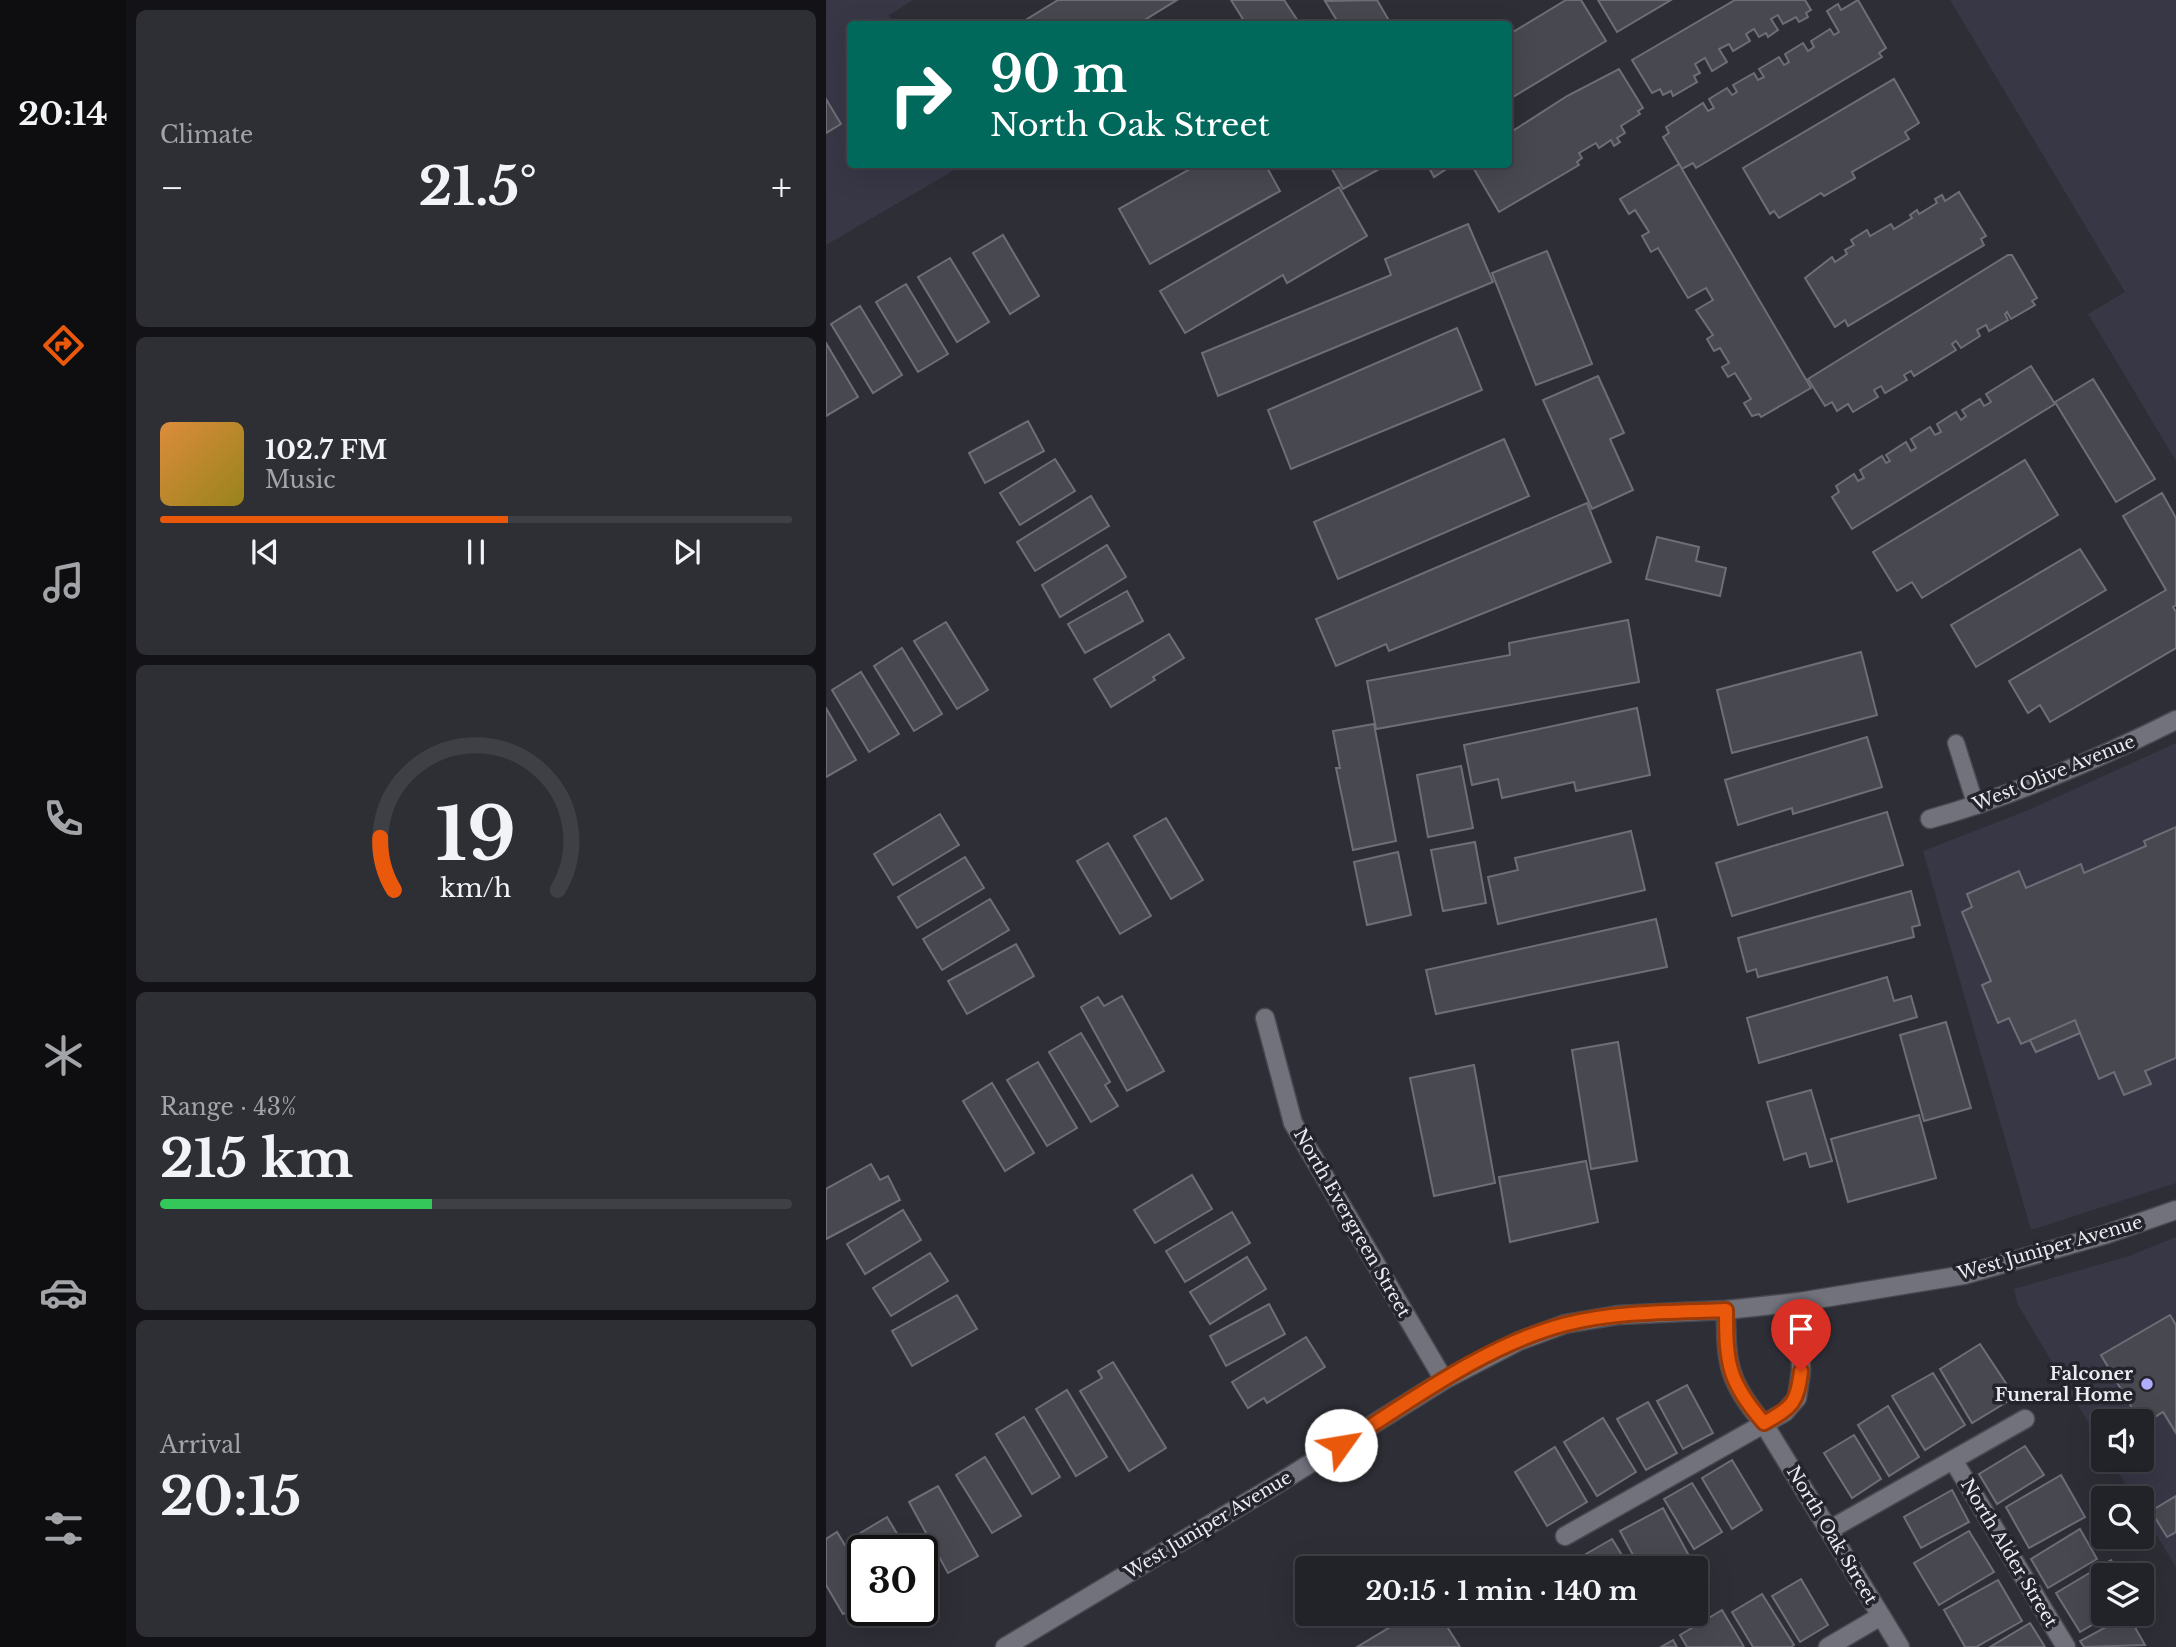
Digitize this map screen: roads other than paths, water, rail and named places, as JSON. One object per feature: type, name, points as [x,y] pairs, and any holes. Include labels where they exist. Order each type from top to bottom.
[{"type":"street","name":"West Olive Avenue","points":[[1930,818],[1976,806],[2094,761],[2176,720]]},
{"type":"street","name":"North Evergreen Street","points":[[1265,1018],[1293,1123],[1444,1380]]},
{"type":"street","name":"West Juniper Avenue","points":[[1005,1647],[1274,1486],[1444,1380],[1519,1341],[1565,1324],[1618,1315],[1726,1310],[1799,1302],[1964,1275],[2104,1235],[2176,1210]]},
{"type":"street","points":[[1565,1536],[1785,1412],[1797,1398],[1801,1371],[1799,1302]]},
{"type":"street","name":"North Oak Street","points":[[1726,1310],[1726,1362],[1746,1402],[1764,1423],[1899,1647]]},
{"type":"street","points":[[1829,1530],[2025,1419]]},
{"type":"street","name":"North Alder Street","points":[[1953,1460],[2066,1647]]},
{"type":"street","points":[[1828,1647],[1881,1616]]},
{"type":"lane","points":[[1956,743],[1976,806]]},
{"type":"place","name":"Falconer Funeral Home","points":[[2147,1384]]}]
